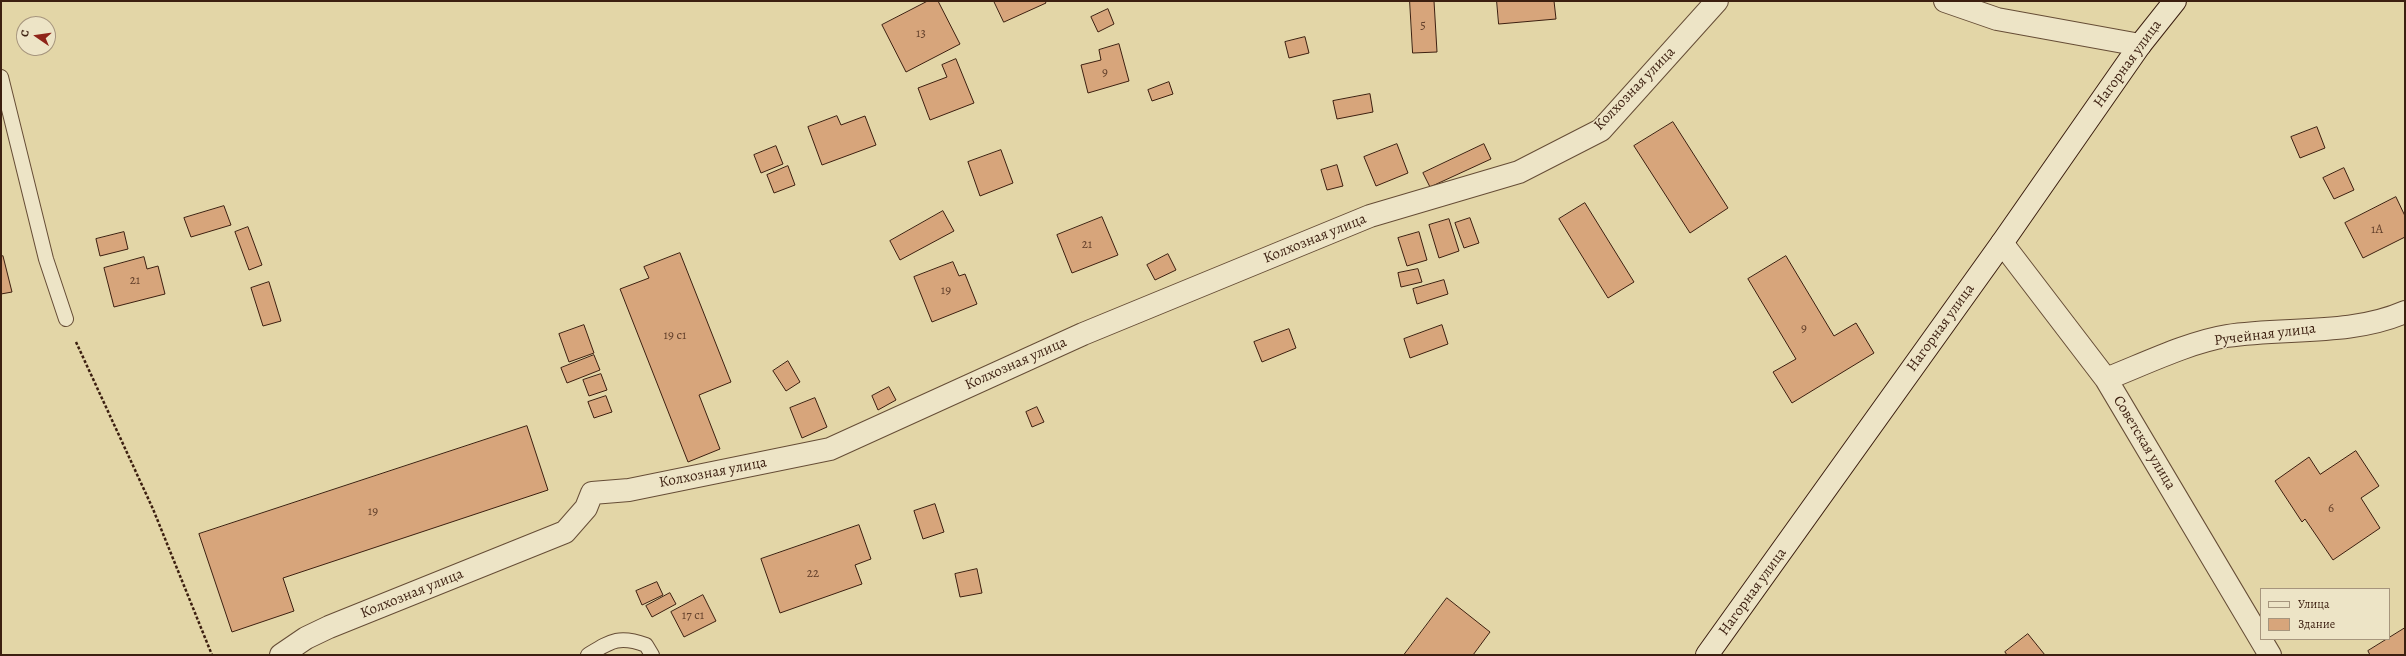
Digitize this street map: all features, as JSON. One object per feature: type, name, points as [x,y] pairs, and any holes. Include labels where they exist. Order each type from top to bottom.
[{"type":"street","name":"Колхозная улица","points":[[281,655],[306,638],[329,627],[565,532],[586,508],[592,493],[629,490],[830,449],[1083,334],[1370,216],[1518,172],[1601,130],[1717,1]]},
{"type":"street","points":[[1945,1],[1997,19],[2140,45]]},
{"type":"street","name":"Нагорная улица","points":[[1707,655],[2002,243],[2140,45],[2175,1]]},
{"type":"street","name":"Советская улица","points":[[2002,243],[2106,379],[2260,638]]},
{"type":"street","name":"Ручейная улица","points":[[2106,379],[2191,347],[2226,336],[2363,325],[2405,312]]},
{"type":"street","name":"Советская улица","points":[[2261,640],[2270,655]]},
{"type":"lane","points":[[1,77],[46,259],[66,319]]},
{"type":"lane","points":[[588,655],[614,640],[629,639],[646,645],[652,655]]},
{"type":"path","points":[[66,319],[153,510],[212,655]]},
{"type":"building","points":[[928,1],[938,1],[960,44],[906,72],[882,25]]},
{"type":"building","points":[[994,1],[1045,1],[1046,3],[1004,22]]},
{"type":"building","points":[[1410,1],[1434,1],[1437,52],[1413,53]]},
{"type":"building","points":[[1497,1],[1554,1],[1556,19],[1499,24]]},
{"type":"building","points":[[1108,9],[1114,24],[1098,32],[1091,17]]},
{"type":"building","points":[[1305,37],[1309,53],[1289,58],[1285,42]]},
{"type":"building","points":[[1119,44],[1129,81],[1088,93],[1081,65],[1101,60],[1099,50]]},
{"type":"building","points":[[956,59],[974,103],[930,120],[918,88],[947,77],[942,65]]},
{"type":"building","points":[[1169,82],[1173,94],[1152,101],[1148,90]]},
{"type":"building","points":[[1370,94],[1373,112],[1337,119],[1333,101]]},
{"type":"building","points":[[837,116],[841,125],[865,116],[876,145],[822,165],[808,127]]},
{"type":"building","points":[[1673,122],[1728,208],[1690,233],[1634,146]]},
{"type":"building","points":[[2317,127],[2325,148],[2300,158],[2291,137]]},
{"type":"building","points":[[1397,144],[1408,173],[1376,186],[1364,157]]},
{"type":"building","points":[[1484,144],[1491,159],[1430,187],[1423,173]]},
{"type":"building","points":[[776,146],[783,164],[761,173],[754,155]]},
{"type":"building","points":[[1001,150],[1013,183],[980,196],[968,162]]},
{"type":"building","points":[[1337,165],[1343,186],[1327,190],[1321,170]]},
{"type":"building","points":[[788,166],[795,185],[774,193],[767,175]]},
{"type":"building","points":[[2344,168],[2354,190],[2334,199],[2323,178]]},
{"type":"building","points":[[2396,197],[2405,216],[2405,237],[2363,258],[2345,223]]},
{"type":"building","points":[[1585,203],[1634,282],[1608,298],[1559,219]]},
{"type":"building","points":[[224,206],[231,225],[191,237],[184,218]]},
{"type":"building","points":[[943,211],[954,231],[900,260],[890,241]]},
{"type":"building","points":[[1102,217],[1118,255],[1072,273],[1057,235]]},
{"type":"building","points":[[1470,218],[1479,243],[1464,248],[1455,223]]},
{"type":"building","points":[[1449,219],[1459,251],[1439,258],[1429,225]]},
{"type":"building","points":[[248,227],[262,265],[249,270],[235,232]]},
{"type":"building","points":[[124,232],[128,249],[100,256],[96,239]]},
{"type":"building","points":[[1419,232],[1427,260],[1407,266],[1398,238]]},
{"type":"building","points":[[680,253],[731,382],[699,395],[720,449],[688,462],[620,289],[649,278],[644,267]]},
{"type":"building","points":[[1168,254],[1176,270],[1155,280],[1147,265]]},
{"type":"building","points":[[3,256],[12,292],[1,294],[1,257]]},
{"type":"building","points":[[1786,256],[1834,336],[1856,323],[1874,353],[1792,403],[1773,372],[1796,359],[1748,279]]},
{"type":"building","points":[[144,257],[147,269],[158,266],[165,294],[114,307],[104,268]]},
{"type":"building","points":[[953,262],[959,276],[965,274],[977,304],[932,322],[914,277]]},
{"type":"building","points":[[1418,269],[1422,282],[1401,287],[1398,273]]},
{"type":"building","points":[[1444,280],[1448,294],[1417,304],[1413,289]]},
{"type":"building","points":[[269,282],[281,321],[263,326],[251,288]]},
{"type":"building","points":[[584,325],[594,353],[569,362],[559,334]]},
{"type":"building","points":[[1442,325],[1448,344],[1410,358],[1404,339]]},
{"type":"building","points":[[1289,329],[1296,348],[1262,362],[1254,342]]},
{"type":"building","points":[[594,355],[600,370],[567,383],[561,368]]},
{"type":"building","points":[[788,361],[800,382],[786,391],[773,371]]},
{"type":"building","points":[[601,374],[607,390],[589,396],[583,380]]},
{"type":"building","points":[[889,387],[896,400],[878,410],[872,396]]},
{"type":"building","points":[[606,396],[612,412],[594,418],[588,402]]},
{"type":"building","points":[[815,398],[827,427],[802,438],[790,408]]},
{"type":"building","points":[[1037,407],[1044,422],[1032,427],[1026,412]]},
{"type":"building","points":[[527,426],[548,490],[283,578],[294,611],[232,632],[199,534]]},
{"type":"building","points":[[2356,451],[2379,486],[2361,498],[2380,528],[2333,560],[2305,519],[2302,522],[2275,481],[2309,457],[2320,474]]},
{"type":"building","points":[[935,504],[944,532],[923,539],[914,511]]},
{"type":"building","points":[[859,525],[871,559],[855,565],[862,584],[780,613],[761,559]]},
{"type":"building","points":[[977,569],[982,593],[960,597],[955,574]]},
{"type":"building","points":[[657,582],[663,595],[642,605],[636,591]]},
{"type":"building","points":[[670,593],[676,604],[652,617],[646,606]]},
{"type":"building","points":[[703,595],[716,621],[684,637],[671,612]]},
{"type":"building","points":[[1447,598],[1490,632],[1473,655],[1404,655]]},
{"type":"building","points":[[2405,628],[2405,655],[2370,655],[2368,651],[2386,640],[2390,640],[2390,637]]},
{"type":"building","points":[[2028,634],[2045,655],[2007,655],[2005,652]]}]
